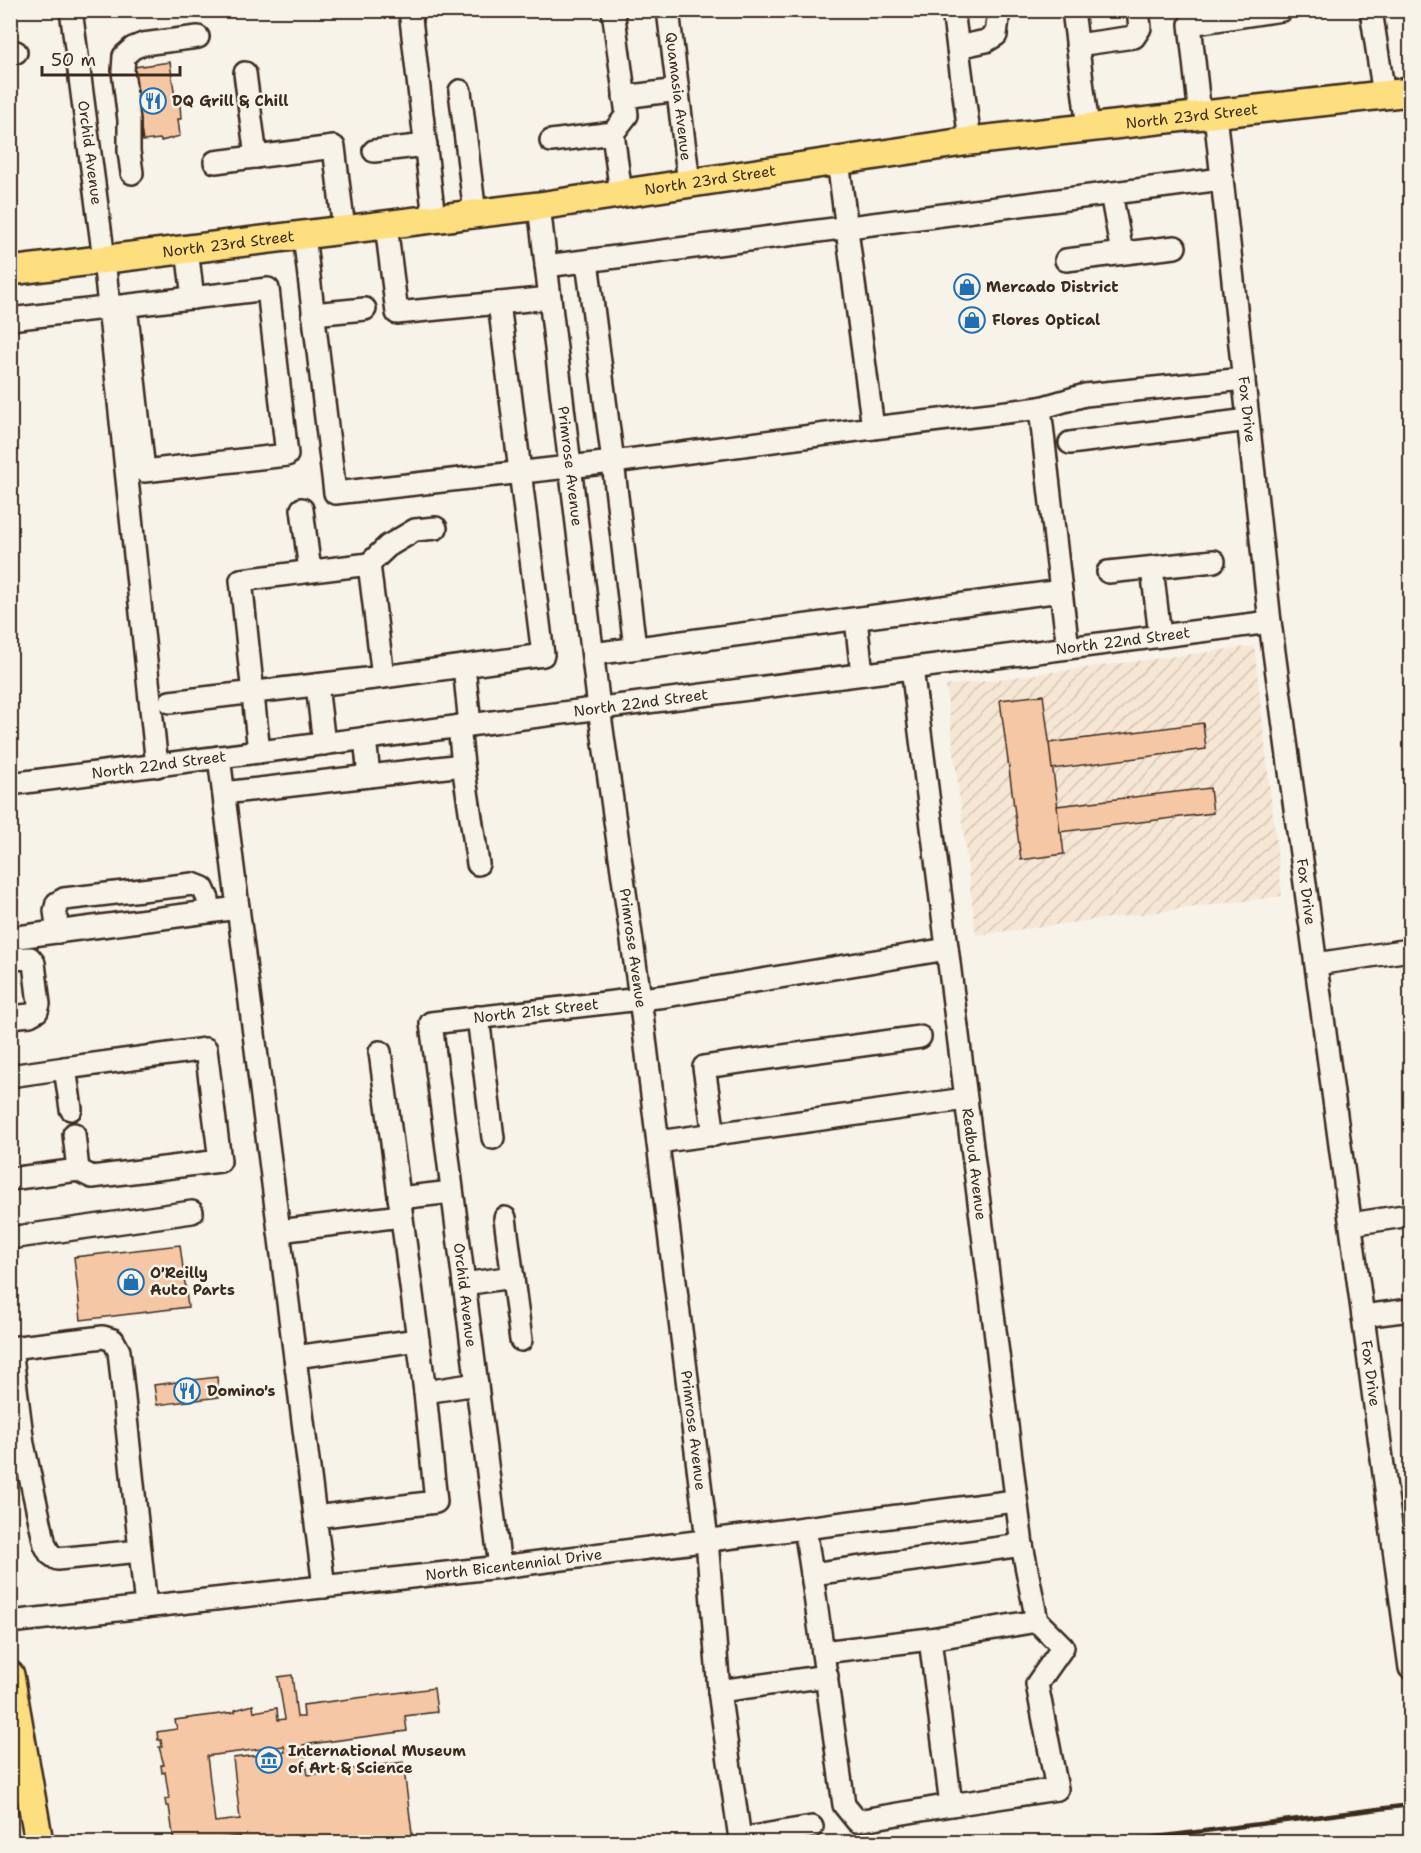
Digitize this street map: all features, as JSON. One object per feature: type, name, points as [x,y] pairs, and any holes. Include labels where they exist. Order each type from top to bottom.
[{"type":"main road","name":"North 23rd Street","points":[[10,271],[539,207],[970,141],[1397,93]]},
{"type":"main road","points":[[10,1676],[39,1842]]},
{"type":"street","name":"Orchid Avenue","points":[[71,10],[104,260],[118,307]]},
{"type":"street","points":[[410,10],[434,219]]},
{"type":"street","points":[[551,141],[613,133],[627,115],[613,10]]},
{"type":"street","name":"Quamasia Avenue","points":[[668,10],[689,183]]},
{"type":"street","points":[[953,10],[970,141]]},
{"type":"street","points":[[958,47],[986,41],[996,35],[999,10]]},
{"type":"street","points":[[1073,10],[1088,128]]},
{"type":"street","points":[[1077,45],[1134,37],[1140,28],[1138,10]]},
{"type":"street","points":[[1184,17],[1282,10]]},
{"type":"street","points":[[1371,10],[1397,93]]},
{"type":"street","name":"Fox Drive","points":[[1184,17],[1222,179],[1270,622],[1363,1316],[1402,1541],[1410,1668]]},
{"type":"street","points":[[132,174],[123,71],[124,56],[133,48],[143,44],[198,37]]},
{"type":"street","points":[[245,73],[256,157]]},
{"type":"street","points":[[624,97],[678,90]]},
{"type":"street","points":[[460,91],[475,214]]},
{"type":"street","points":[[613,133],[621,194]]},
{"type":"street","points":[[374,152],[426,145]]},
{"type":"street","points":[[215,162],[334,147],[344,230]]},
{"type":"street","points":[[838,161],[873,428]]},
{"type":"street","points":[[546,266],[1222,179]]},
{"type":"street","points":[[1112,193],[1122,253]]},
{"type":"street","name":"Primrose Avenue","points":[[539,207],[599,708],[658,1142],[707,1540],[719,1691],[740,1839],[812,1827]]},
{"type":"street","points":[[386,225],[397,313],[550,298]]},
{"type":"street","points":[[304,235],[334,493],[613,462],[1041,408],[1085,395],[1244,379]]},
{"type":"street","points":[[1066,260],[1175,247]]},
{"type":"street","points":[[187,249],[193,297]]},
{"type":"street","points":[[587,261],[635,648]]},
{"type":"street","points":[[10,319],[268,289],[287,455],[144,471],[118,307]]},
{"type":"street","points":[[170,702],[383,677],[543,655],[499,303]]},
{"type":"street","points":[[118,307],[156,765]]},
{"type":"street","points":[[314,314],[365,309]]},
{"type":"street","points":[[1041,408],[1068,648]]},
{"type":"street","points":[[1070,443],[1248,420]]},
{"type":"street","points":[[303,509],[310,571]]},
{"type":"street","points":[[259,752],[241,580],[369,564],[388,546],[415,530],[436,528]]},
{"type":"street","points":[[1108,572],[1214,561]]},
{"type":"street","points":[[369,564],[383,677]]},
{"type":"street","points":[[1152,568],[1160,636]]},
{"type":"street","points":[[593,654],[1061,591]]},
{"type":"street","points":[[856,619],[862,674]]},
{"type":"street","name":"North 22nd Street","points":[[10,784],[1270,622]]},
{"type":"street","points":[[464,666],[463,765],[478,864]]},
{"type":"street","name":"Redbud Avenue","points":[[912,668],[1016,1501],[1037,1621]]},
{"type":"street","points":[[317,685],[324,744]]},
{"type":"street","points":[[365,738],[369,776]]},
{"type":"street","points":[[219,757],[324,1587]]},
{"type":"street","points":[[224,793],[463,765]]},
{"type":"street","points":[[58,932],[55,910],[57,903],[64,899],[193,884],[203,888],[209,912]]},
{"type":"street","points":[[155,888],[159,919]]},
{"type":"street","points":[[105,894],[110,925]]},
{"type":"street","points":[[10,938],[238,908]]},
{"type":"street","name":"North 21st Street","points":[[431,1023],[666,996],[947,949]]},
{"type":"street","points":[[1316,964],[1410,950]]},
{"type":"street","points":[[10,959],[30,958],[34,963],[39,1004],[37,1011],[30,1015],[10,1017]]},
{"type":"street","points":[[478,1017],[493,1138]]},
{"type":"street","name":"Orchid Avenue","points":[[431,1023],[500,1567]]},
{"type":"street","points":[[714,1135],[704,1067],[921,1037]]},
{"type":"street","points":[[10,1076],[206,1049],[220,1161],[92,1177],[78,1170],[10,1179]]},
{"type":"street","points":[[315,1517],[436,1502],[425,1392],[380,1052]]},
{"type":"street","points":[[65,1068],[71,1109]]},
{"type":"street","points":[[658,1142],[965,1099]]},
{"type":"street","points":[[74,1134],[78,1170]]},
{"type":"street","points":[[279,1231],[400,1207],[452,1192]]},
{"type":"street","points":[[10,1238],[192,1212]]},
{"type":"street","points":[[1351,1224],[1410,1215]]},
{"type":"street","points":[[505,1218],[521,1340]]},
{"type":"street","points":[[464,1284],[513,1277]]},
{"type":"street","points":[[1363,1316],[1410,1310]]},
{"type":"street","points":[[140,1551],[57,1559],[50,1554],[45,1545],[23,1444],[11,1348],[103,1337],[113,1340],[119,1351],[146,1607]]},
{"type":"street","points":[[295,1357],[418,1340]]},
{"type":"street","points":[[425,1392],[477,1384]]},
{"type":"street","name":"North Bicentennial Drive","points":[[10,1622],[500,1567],[1016,1501]]},
{"type":"street","points":[[805,1528],[844,1805],[857,1821],[1057,1789],[1036,1684],[1063,1647],[1037,1621],[930,1639],[823,1652]]},
{"type":"street","points":[[812,1574],[1022,1545]]},
{"type":"street","points":[[930,1639],[951,1805]]},
{"type":"street","points":[[719,1691],[826,1676]]},
{"type":"shaded area","points":[[1254,646],[1282,896],[976,935],[946,686]]},
{"type":"building","name":"DQ Grill & Chill","points":[[170,62],[176,105],[180,105],[181,119],[178,119],[180,136],[161,141],[160,139],[143,141],[141,128],[134,129],[130,97],[138,96],[134,67]]},
{"type":"building","points":[[1043,695],[1064,854],[1021,860],[1000,700]]},
{"type":"building","points":[[1203,723],[1206,749],[1052,769],[1049,743]]},
{"type":"building","points":[[1210,788],[1213,813],[1060,832],[1057,806]]},
{"type":"building","name":"O'Reilly Auto Parts","points":[[180,1245],[188,1307],[81,1320],[74,1257]]},
{"type":"building","name":"Domino's","points":[[217,1377],[219,1397],[157,1405],[154,1385]]},
{"type":"building","name":"International Museum of Art & Science","points":[[292,1675],[297,1717],[304,1717],[303,1705],[434,1688],[437,1712],[405,1716],[407,1731],[303,1745],[308,1775],[403,1762],[413,1841],[241,1842],[240,1836],[217,1839],[218,1842],[174,1842],[169,1806],[166,1806],[165,1799],[169,1798],[165,1772],[162,1773],[161,1765],[164,1765],[159,1747],[162,1747],[161,1740],[158,1740],[157,1732],[177,1729],[175,1720],[235,1712],[235,1710],[253,1705],[254,1712],[277,1708],[278,1720],[285,1719],[278,1677]],"holes":[[[284,1746],[285,1752],[233,1758],[240,1819],[215,1822],[207,1756]]]},
{"type":"railway","points":[[1118,1842],[1410,1805]]},
{"type":"place","name":"DQ Grill & Chill","points":[[153,101]]},
{"type":"place","name":"Mercado District","points":[[967,287]]},
{"type":"place","name":"Flores Optical","points":[[972,320]]},
{"type":"place","name":"O'Reilly Auto Parts","points":[[131,1282]]},
{"type":"place","name":"Domino's","points":[[187,1391]]},
{"type":"place","name":"International Museum of Art & Science","points":[[269,1760]]}]
